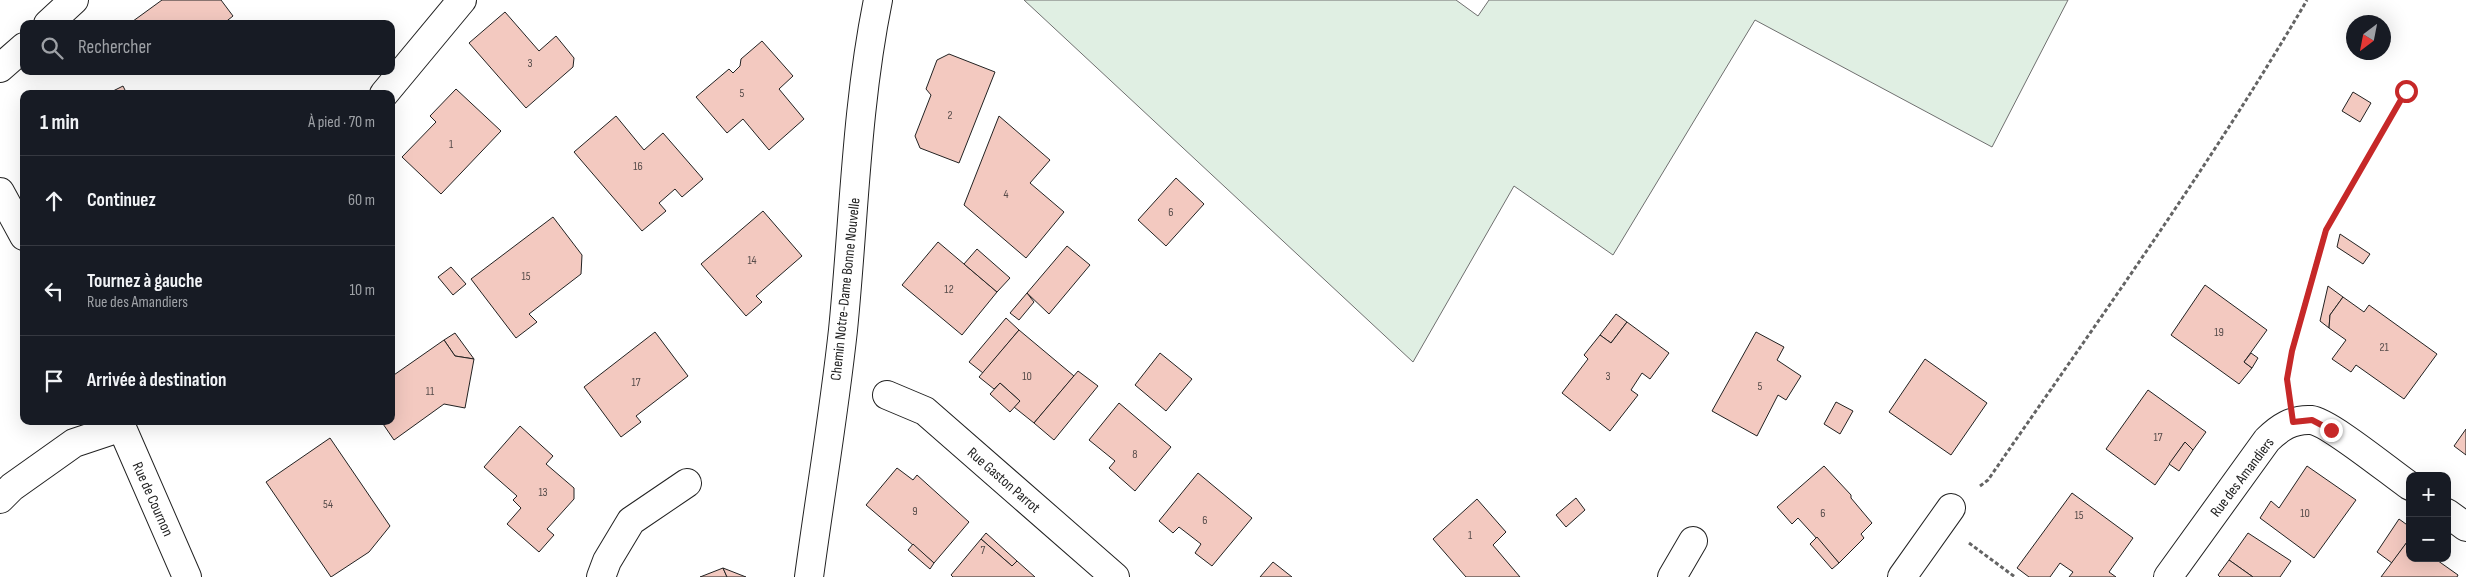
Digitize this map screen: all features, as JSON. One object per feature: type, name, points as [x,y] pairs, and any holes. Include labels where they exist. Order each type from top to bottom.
[{"type":"street","points":[[52,20],[74,0]]},
{"type":"street","points":[[387,90],[462,0]]},
{"type":"street","name":"Chemin Notre-Dame Bonne Nouvelle","points":[[809,577],[842,331],[870,42],[878,0]]},
{"type":"street","points":[[0,68],[20,50]]},
{"type":"street","points":[[0,192],[20,229]]},
{"type":"street","name":"Rue Gaston Parrot","points":[[887,395],[925,411],[1115,577]]},
{"type":"street","points":[[2293,422],[2312,420],[2331,430],[2406,483]]},
{"type":"street","name":"Rue des Amandiers","points":[[2168,577],[2267,440],[2278,429],[2293,422]]},
{"type":"street","points":[[0,499],[12,487],[74,443],[118,425]]},
{"type":"street","name":"Rue de Cournon","points":[[120,425],[187,577]]},
{"type":"street","points":[[601,577],[607,561],[631,521],[687,482]]},
{"type":"street","points":[[1902,577],[1946,515]]},
{"type":"street","points":[[2451,516],[2466,526]]},
{"type":"street","points":[[1672,577],[1693,541]]},
{"type":"path","points":[[2015,577],[1946,515],[1988,480],[2192,183],[2266,70],[2307,0]]},
{"type":"path","points":[[2293,422],[2287,379],[2292,351],[2326,230],[2406,91]]},
{"type":"green space","points":[[1024,0],[1456,0],[1478,16],[1489,0],[2068,0],[1992,147],[1755,20],[1613,255],[1514,186],[1413,362]]},
{"type":"building","points":[[162,0],[221,0],[233,16],[228,20],[134,20]]},
{"type":"building","points":[[505,12],[539,51],[556,36],[574,58],[573,67],[526,108],[469,43]]},
{"type":"building","points":[[762,41],[793,76],[779,89],[804,119],[769,150],[743,119],[727,133],[696,97],[729,69],[733,73],[740,66],[741,59]]},
{"type":"building","points":[[949,54],[995,72],[959,163],[920,148],[915,136],[931,95],[926,89],[937,60]]},
{"type":"building","points":[[123,86],[125,90],[115,90]]},
{"type":"building","points":[[456,89],[501,131],[441,194],[402,157],[436,122],[430,116]]},
{"type":"building","points":[[2353,92],[2371,103],[2360,122],[2342,111]]},
{"type":"building","points":[[616,116],[644,150],[663,133],[703,179],[682,197],[675,189],[659,203],[666,211],[642,231],[574,152]]},
{"type":"building","points":[[999,116],[1050,160],[1030,183],[1064,212],[1026,258],[964,205]]},
{"type":"building","points":[[1176,178],[1204,204],[1166,246],[1138,220]]},
{"type":"building","points":[[763,211],[802,256],[756,296],[762,302],[746,316],[701,264]]},
{"type":"building","points":[[553,217],[582,255],[581,274],[529,314],[537,322],[516,338],[471,279]]},
{"type":"building","points":[[2340,234],[2370,254],[2363,264],[2337,247]]},
{"type":"building","points":[[938,242],[997,292],[962,335],[902,285]]},
{"type":"building","points":[[1067,246],[1090,265],[1049,314],[1027,293]]},
{"type":"building","points":[[977,249],[1010,278],[997,292],[964,264]]},
{"type":"building","points":[[451,267],[466,284],[453,295],[438,277]]},
{"type":"building","points":[[2205,285],[2267,330],[2244,362],[2252,368],[2239,384],[2171,335]]},
{"type":"building","points":[[2328,286],[2343,297],[2330,315],[2329,328],[2320,321]]},
{"type":"building","points":[[1027,293],[1034,302],[1019,320],[1010,313]]},
{"type":"building","points":[[2343,297],[2364,312],[2369,305],[2437,354],[2404,399],[2356,365],[2351,372],[2332,359],[2346,340],[2329,328],[2330,315]]},
{"type":"building","points":[[1616,314],[1627,322],[1611,343],[1600,335]]},
{"type":"building","points":[[1006,318],[1019,330],[983,373],[969,362]]},
{"type":"building","points":[[1627,322],[1669,353],[1650,379],[1642,373],[1631,390],[1638,395],[1610,431],[1562,393],[1588,359],[1584,355],[1600,335],[1611,343]]},
{"type":"building","points":[[1019,330],[1074,376],[1034,423],[1014,407],[1020,401],[1000,383],[994,389],[979,377]]},
{"type":"building","points":[[655,332],[688,376],[636,416],[641,422],[621,437],[584,387]]},
{"type":"building","points":[[1756,332],[1784,347],[1777,360],[1801,376],[1786,400],[1778,395],[1757,436],[1712,411]]},
{"type":"building","points":[[455,333],[474,359],[455,356],[444,340]]},
{"type":"building","points":[[444,340],[455,356],[474,359],[465,408],[444,404],[394,440],[384,425],[395,425],[395,374]]},
{"type":"building","points":[[1160,353],[1192,379],[1166,411],[1135,385]]},
{"type":"building","points":[[2251,353],[2258,358],[2252,368],[2244,362]]},
{"type":"building","points":[[1925,359],[1987,403],[1951,455],[1889,412]]},
{"type":"building","points":[[1078,371],[1098,386],[1054,440],[1034,423]]},
{"type":"building","points":[[1000,383],[1020,401],[1010,412],[990,394]]},
{"type":"building","points":[[2148,390],[2206,432],[2193,450],[2185,442],[2155,485],[2106,449]]},
{"type":"building","points":[[1836,402],[1853,411],[1840,434],[1824,424]]},
{"type":"building","points":[[1119,403],[1171,447],[1135,491],[1109,468],[1115,461],[1089,440]]},
{"type":"building","points":[[520,426],[553,456],[546,464],[574,488],[574,499],[547,529],[554,535],[539,552],[507,524],[521,508],[513,500],[517,496],[484,467]]},
{"type":"building","points":[[2466,429],[2466,455],[2454,446]]},
{"type":"building","points":[[330,438],[390,526],[369,552],[331,577],[266,482]]},
{"type":"building","points":[[2185,442],[2193,450],[2179,471],[2169,464]]},
{"type":"building","points":[[1824,466],[1851,495],[1851,498],[1872,523],[1861,534],[1864,538],[1839,563],[1798,518],[1792,524],[1777,507]]},
{"type":"building","points":[[2307,466],[2356,500],[2314,558],[2260,518],[2271,501],[2279,508]]},
{"type":"building","points":[[897,468],[913,480],[917,475],[969,522],[934,563],[866,505]]},
{"type":"building","points":[[1198,473],[1252,518],[1212,566],[1195,553],[1201,544],[1179,527],[1173,533],[1159,521]]},
{"type":"building","points":[[2072,493],[2133,538],[2109,572],[2116,577],[2069,577],[2073,572],[2060,563],[2050,577],[2029,577],[2017,568]]},
{"type":"building","points":[[1576,498],[1585,510],[1566,527],[1556,515]]},
{"type":"building","points":[[1477,499],[1506,532],[1493,545],[1520,577],[1466,577],[1433,539]]},
{"type":"building","points":[[2399,519],[2406,524],[2406,544],[2392,563],[2377,552]]},
{"type":"building","points":[[986,533],[1017,561],[1012,566],[981,539]]},
{"type":"building","points":[[2248,533],[2291,561],[2280,577],[2253,577],[2229,560]]},
{"type":"building","points":[[1817,537],[1839,563],[1832,569],[1810,544]]},
{"type":"building","points":[[981,539],[1012,566],[1017,561],[1035,577],[953,577],[951,575]]},
{"type":"building","points":[[2406,543],[2406,562],[2440,562],[2458,575],[2457,577],[2381,577]]},
{"type":"building","points":[[913,544],[934,563],[930,569],[908,550]]},
{"type":"building","points":[[2229,560],[2253,577],[2220,577],[2218,575]]},
{"type":"building","points":[[1273,562],[1292,577],[1260,577]]},
{"type":"building","points":[[723,568],[727,577],[700,577]]},
{"type":"building","points":[[723,568],[746,577],[727,577]]},
{"type":"route","points":[[2331,430],[2312,420],[2293,422],[2287,379],[2292,351],[2326,230],[2406,91]]}]
